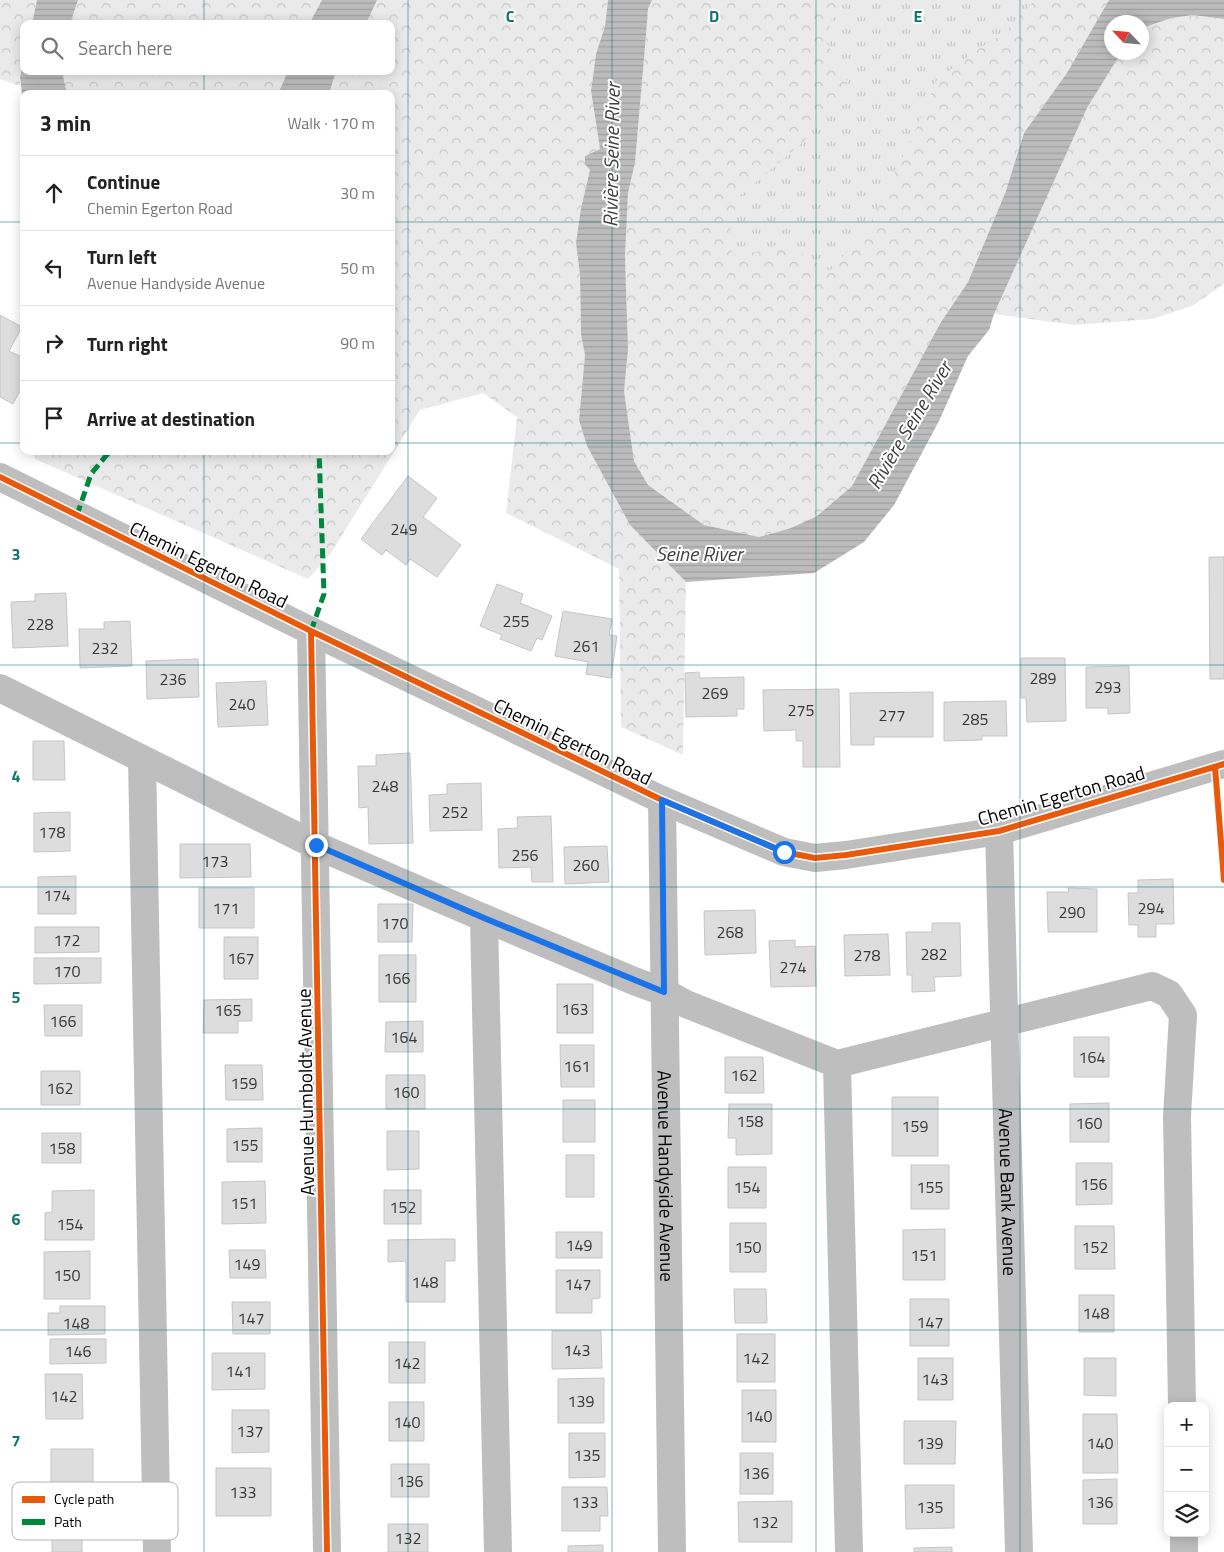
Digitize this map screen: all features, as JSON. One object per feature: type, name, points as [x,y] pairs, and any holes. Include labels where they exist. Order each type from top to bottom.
[{"type":"street","name":"Chemin Egerton Road","points":[[0,477],[311,631],[662,800],[784,852],[815,858],[846,856],[999,831],[1224,764]]},
{"type":"street","name":"Avenue Humboldt Avenue","points":[[311,631],[327,1552]]},
{"type":"street","points":[[0,688],[316,845],[484,918],[664,992],[686,1004],[837,1064],[1152,986],[1170,994],[1184,1015],[1177,1116],[1182,1402]]},
{"type":"street","points":[[142,759],[156,1482]]},
{"type":"street","name":"Avenue Handyside Avenue","points":[[662,800],[672,1552]]},
{"type":"street","name":"Avenue Bank Avenue","points":[[999,831],[1019,1552]]},
{"type":"street","points":[[484,918],[498,1552]]},
{"type":"street","points":[[837,1064],[849,1552]]},
{"type":"street","points":[[1184,1537],[1184,1552]]},
{"type":"green space","points":[[0,0],[37,0],[33,20],[20,20],[20,86],[0,79]]},
{"type":"green space","points":[[78,0],[322,0],[311,20],[71,20]]},
{"type":"green space","points":[[377,0],[608,0],[605,26],[596,54],[591,91],[600,149],[585,156],[590,170],[581,208],[576,243],[580,275],[581,333],[585,355],[579,420],[587,446],[630,525],[686,582],[683,755],[621,727],[619,569],[506,513],[517,417],[483,393],[420,410],[395,450],[395,90],[330,90],[335,75],[395,75],[395,20],[368,20]]},
{"type":"green space","points":[[652,0],[1109,0],[1006,191],[624,391],[641,93],[646,35]]},
{"type":"green space","points":[[652,0],[839,0],[825,39],[848,83],[804,141],[738,197],[727,244],[734,255],[761,251],[783,243],[830,271],[870,224],[918,125],[937,80],[971,54],[1005,32],[1035,0],[1109,0],[1067,73],[1024,133],[1006,191],[968,282],[941,322],[852,486],[817,516],[791,528],[759,537],[704,525],[648,485],[634,461],[624,391],[628,349],[625,257],[628,193],[635,163],[648,9]]},
{"type":"green space","points":[[1193,15],[1224,19],[1224,284],[1192,306],[1152,319],[1075,325],[994,314],[1087,108],[1117,60],[1149,60],[1149,26],[1172,18]]},
{"type":"green space","points":[[63,75],[286,75],[280,90],[66,90]]},
{"type":"green space","points":[[35,455],[392,455],[329,556],[308,579],[35,459]]},
{"type":"water","points":[[37,0],[78,0],[71,20],[33,20]]},
{"type":"water","points":[[322,0],[377,0],[368,20],[311,20]]},
{"type":"water","name":"Seine River","points":[[608,0],[652,0],[648,9],[635,163],[628,193],[625,257],[628,349],[624,391],[634,461],[648,485],[704,525],[759,537],[791,528],[817,516],[852,486],[941,322],[968,282],[1006,191],[1024,133],[1067,73],[1109,0],[1224,0],[1224,19],[1193,15],[1172,18],[1149,26],[1149,15],[1104,15],[1104,60],[1117,60],[1087,108],[994,314],[989,330],[968,356],[939,421],[894,505],[864,542],[814,573],[686,582],[630,525],[587,446],[579,420],[585,355],[581,334],[580,275],[576,243],[581,208],[590,170],[585,164],[585,156],[600,149],[591,91],[596,54],[605,26]]},
{"type":"water","points":[[20,75],[63,75],[66,90],[21,90]]},
{"type":"water","points":[[286,75],[335,75],[330,90],[280,90]]},
{"type":"building","points":[[0,315],[20,326],[20,331],[9,351],[20,356],[20,391],[13,404],[0,397]]},
{"type":"building","points":[[408,476],[437,498],[423,517],[461,545],[437,577],[410,559],[406,565],[386,550],[382,555],[361,539]]},
{"type":"building","points":[[1209,557],[1224,557],[1224,679],[1210,679]]},
{"type":"building","points":[[497,584],[523,594],[520,603],[552,616],[542,640],[537,638],[531,651],[500,639],[502,635],[480,626]]},
{"type":"building","points":[[66,593],[68,646],[13,648],[11,602],[35,601],[35,594]]},
{"type":"building","points":[[563,611],[612,619],[609,635],[617,636],[611,678],[586,674],[588,662],[555,656]]},
{"type":"building","points":[[130,621],[132,666],[80,668],[79,629],[104,629],[104,622]]},
{"type":"building","points":[[1021,658],[1065,658],[1066,721],[1027,722],[1026,698],[1021,698]]},
{"type":"building","points":[[198,659],[199,697],[147,699],[146,661]]},
{"type":"building","points":[[1129,666],[1130,713],[1108,714],[1108,708],[1086,708],[1086,667]]},
{"type":"building","points":[[699,672],[700,678],[744,677],[744,709],[737,709],[737,716],[686,717],[685,673]]},
{"type":"building","points":[[266,681],[268,725],[218,727],[216,683]]},
{"type":"building","points":[[839,689],[840,767],[803,767],[803,741],[796,741],[796,730],[764,731],[763,690]]},
{"type":"building","points":[[933,692],[933,737],[874,737],[874,745],[851,745],[850,693]]},
{"type":"building","points":[[1006,701],[1007,736],[982,736],[982,740],[944,741],[944,702]]},
{"type":"building","points":[[33,741],[64,741],[65,780],[33,780]]},
{"type":"building","points":[[410,753],[413,843],[369,844],[368,807],[359,808],[358,766],[376,766],[376,755]]},
{"type":"building","points":[[481,783],[482,830],[430,831],[429,795],[447,794],[447,784]]},
{"type":"building","points":[[70,812],[70,851],[34,852],[34,813]]},
{"type":"building","points":[[551,816],[553,882],[532,882],[531,867],[499,868],[498,829],[518,828],[517,817]]},
{"type":"building","points":[[180,844],[250,844],[251,877],[180,878]]},
{"type":"building","points":[[607,846],[609,882],[565,884],[564,847]]},
{"type":"building","points":[[76,876],[76,914],[38,914],[38,877]]},
{"type":"building","points":[[1173,879],[1174,924],[1156,924],[1156,937],[1138,937],[1138,925],[1129,925],[1128,893],[1138,893],[1138,880]]},
{"type":"building","points":[[199,888],[254,888],[254,928],[199,928]]},
{"type":"building","points":[[1068,888],[1097,889],[1097,932],[1048,932],[1047,892],[1069,892]]},
{"type":"building","points":[[378,904],[413,904],[412,942],[378,942]]},
{"type":"building","points":[[755,910],[756,953],[705,955],[704,911]]},
{"type":"building","points":[[932,923],[960,923],[961,976],[934,977],[935,991],[912,992],[912,975],[907,975],[906,932],[932,932]]},
{"type":"building","points":[[35,927],[99,927],[99,952],[35,953]]},
{"type":"building","points":[[888,934],[890,975],[845,976],[844,935]]},
{"type":"building","points":[[224,937],[258,937],[258,979],[224,979]]},
{"type":"building","points":[[795,940],[795,947],[815,946],[816,986],[771,987],[769,941]]},
{"type":"building","points":[[379,955],[416,955],[416,1002],[379,1002]]},
{"type":"building","points":[[34,958],[101,958],[101,983],[34,984]]},
{"type":"building","points":[[557,984],[593,984],[593,1033],[557,1033]]},
{"type":"building","points":[[252,999],[252,1021],[238,1021],[238,1033],[203,1033],[204,1000]]},
{"type":"building","points":[[44,1005],[82,1005],[82,1036],[45,1036]]},
{"type":"building","points":[[423,1021],[423,1052],[385,1052],[386,1022]]},
{"type":"building","points":[[1074,1037],[1109,1037],[1109,1077],[1074,1077]]},
{"type":"building","points":[[560,1045],[594,1045],[594,1087],[561,1087]]},
{"type":"building","points":[[725,1057],[763,1057],[764,1093],[725,1093]]},
{"type":"building","points":[[225,1065],[262,1065],[263,1100],[226,1100]]},
{"type":"building","points":[[41,1071],[80,1071],[80,1105],[41,1105]]},
{"type":"building","points":[[386,1075],[425,1075],[425,1109],[386,1109]]},
{"type":"building","points":[[892,1097],[938,1097],[938,1156],[892,1156]]},
{"type":"building","points":[[563,1100],[595,1100],[595,1142],[563,1142]]},
{"type":"building","points":[[1109,1103],[1109,1142],[1070,1142],[1070,1104]]},
{"type":"building","points":[[729,1104],[772,1104],[772,1154],[736,1155],[736,1138],[728,1138]]},
{"type":"building","points":[[262,1128],[262,1162],[227,1162],[227,1129]]},
{"type":"building","points":[[387,1131],[419,1131],[419,1169],[387,1170]]},
{"type":"building","points":[[42,1133],[81,1133],[81,1163],[42,1163]]},
{"type":"building","points":[[566,1155],[594,1155],[594,1197],[566,1197]]},
{"type":"building","points":[[1076,1163],[1112,1163],[1112,1204],[1076,1205]]},
{"type":"building","points":[[911,1165],[949,1165],[949,1209],[911,1209]]},
{"type":"building","points":[[728,1167],[766,1167],[766,1208],[728,1208]]},
{"type":"building","points":[[265,1181],[266,1223],[222,1224],[222,1182]]},
{"type":"building","points":[[94,1190],[94,1240],[45,1240],[45,1213],[52,1212],[52,1191]]},
{"type":"building","points":[[384,1190],[421,1190],[421,1224],[384,1224]]},
{"type":"building","points":[[730,1223],[766,1223],[766,1272],[730,1272]]},
{"type":"building","points":[[1075,1226],[1114,1226],[1115,1269],[1075,1269]]},
{"type":"building","points":[[945,1229],[945,1280],[903,1280],[903,1230]]},
{"type":"building","points":[[556,1232],[602,1232],[602,1258],[556,1258]]},
{"type":"building","points":[[455,1239],[455,1261],[445,1261],[445,1302],[406,1302],[406,1261],[388,1262],[388,1240]]},
{"type":"building","points":[[229,1250],[265,1250],[266,1278],[230,1278]]},
{"type":"building","points":[[90,1251],[90,1299],[44,1299],[44,1252]]},
{"type":"building","points":[[556,1270],[600,1270],[600,1298],[592,1299],[592,1313],[556,1313]]},
{"type":"building","points":[[734,1289],[766,1289],[767,1323],[735,1323]]},
{"type":"building","points":[[1079,1295],[1114,1295],[1114,1332],[1079,1332]]},
{"type":"building","points":[[910,1299],[949,1299],[949,1346],[910,1346]]},
{"type":"building","points":[[232,1302],[270,1302],[270,1334],[233,1334]]},
{"type":"building","points":[[60,1306],[105,1306],[105,1334],[48,1335],[48,1313],[60,1313]]},
{"type":"building","points":[[552,1331],[601,1331],[602,1368],[552,1369]]},
{"type":"building","points":[[737,1334],[775,1334],[775,1382],[737,1382]]},
{"type":"building","points":[[50,1339],[106,1339],[106,1363],[50,1364]]},
{"type":"building","points":[[389,1342],[425,1342],[425,1383],[389,1383]]},
{"type":"building","points":[[212,1353],[265,1353],[265,1389],[212,1390]]},
{"type":"building","points":[[918,1358],[953,1358],[953,1400],[918,1400]]},
{"type":"building","points":[[1084,1358],[1116,1358],[1116,1396],[1084,1395]]},
{"type":"building","points":[[45,1374],[82,1374],[83,1419],[46,1419]]},
{"type":"building","points":[[604,1378],[604,1423],[558,1423],[558,1379]]},
{"type":"building","points":[[742,1390],[776,1390],[776,1442],[742,1442]]},
{"type":"building","points":[[389,1402],[424,1402],[424,1441],[389,1441]]},
{"type":"building","points":[[232,1410],[269,1410],[269,1452],[232,1453]]},
{"type":"building","points":[[1083,1414],[1117,1414],[1118,1473],[1083,1473]]},
{"type":"building","points":[[904,1421],[956,1421],[955,1464],[904,1464]]},
{"type":"building","points":[[569,1433],[605,1433],[605,1477],[569,1478]]},
{"type":"building","points":[[51,1449],[93,1449],[93,1482],[51,1482]]},
{"type":"building","points":[[740,1453],[773,1453],[773,1494],[740,1494]]},
{"type":"building","points":[[391,1464],[429,1464],[429,1497],[391,1497]]},
{"type":"building","points":[[216,1468],[271,1468],[271,1516],[216,1516]]},
{"type":"building","points":[[1117,1479],[1117,1524],[1083,1524],[1083,1480]]},
{"type":"building","points":[[905,1485],[954,1485],[954,1528],[906,1529]]},
{"type":"building","points":[[562,1487],[607,1487],[608,1516],[600,1516],[600,1531],[562,1531]]},
{"type":"building","points":[[792,1501],[792,1542],[739,1542],[738,1502]]},
{"type":"building","points":[[388,1524],[428,1524],[428,1552],[388,1552]]},
{"type":"building","points":[[52,1540],[82,1540],[82,1552],[52,1552]]},
{"type":"building","points":[[603,1545],[603,1552],[568,1552],[568,1546]]},
{"type":"building","points":[[952,1547],[952,1552],[914,1552],[914,1548]]},
{"type":"marked path","points":[[77,515],[91,474],[107,455]]},
{"type":"marked path","points":[[311,631],[324,594],[319,455]]},
{"type":"cycle path","points":[[0,477],[311,631],[662,800],[784,852],[815,858],[846,855],[999,831],[1224,764]]},
{"type":"cycle path","points":[[311,631],[327,1552]]},
{"type":"cycle path","points":[[1215,767],[1224,880]]},
{"type":"route","points":[[316,845],[484,918],[664,992],[662,800],[784,852]]},
{"type":"water label","name":"Rivière Seine River","points":[[611,155]]},
{"type":"water label","name":"Rivière Seine River","points":[[909,425]]}]
